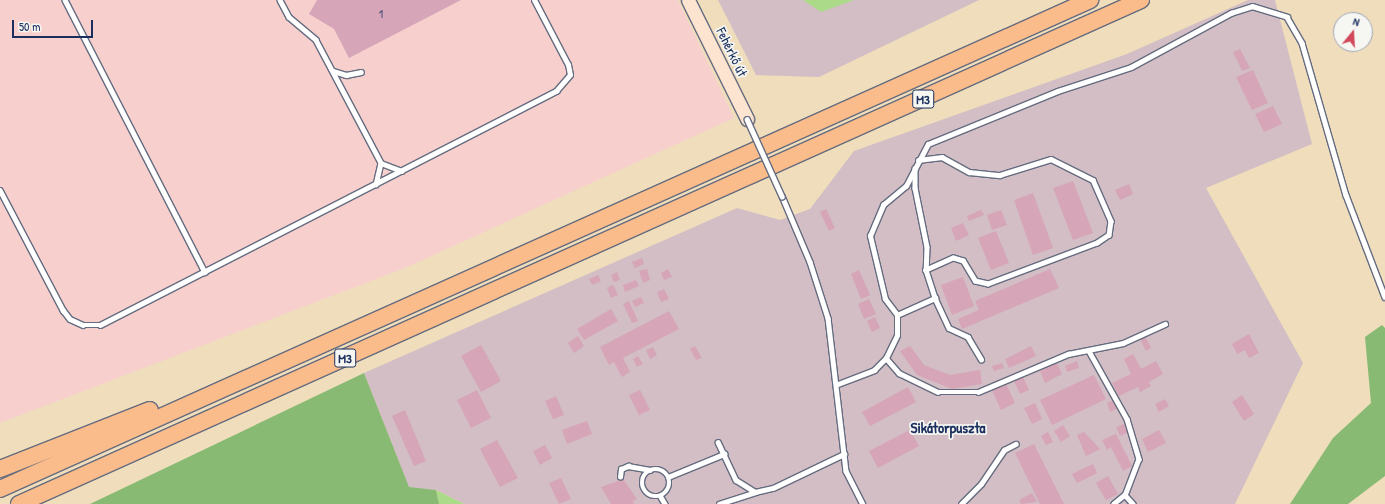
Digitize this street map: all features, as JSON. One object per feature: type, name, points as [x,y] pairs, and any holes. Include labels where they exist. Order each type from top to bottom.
[{"type":"highway","name":"M3","points":[[0,489],[1090,0]]},
{"type":"highway","name":"M3","points":[[19,504],[1141,0]]},
{"type":"highway","points":[[0,469],[159,406],[217,391]]},
{"type":"highway","points":[[46,504],[147,447]]},
{"type":"street","name":"Fehérkő út","points":[[688,0],[747,119]]},
{"type":"lane","points":[[65,0],[205,272]]},
{"type":"lane","points":[[280,0],[289,17],[316,40],[381,163],[376,184]]},
{"type":"lane","points":[[0,190],[63,310],[70,319],[84,325],[106,322],[402,171],[564,84],[570,75],[568,65],[534,0]]},
{"type":"lane","points":[[838,384],[874,370],[886,358],[897,335],[897,315],[885,299],[870,236],[883,205],[906,186],[915,164],[928,144],[942,136],[1131,67],[1231,13],[1252,6],[1273,10],[1287,17],[1302,43],[1346,195],[1385,297]]},
{"type":"lane","points":[[333,71],[346,75],[361,72]]},
{"type":"lane","points":[[747,119],[782,196],[824,304],[838,384],[844,454],[851,485],[863,504]]},
{"type":"lane","points":[[918,160],[942,157],[969,172],[1000,175],[1051,159],[1094,180],[1111,221],[1110,235],[1097,243],[988,284],[975,281],[963,261],[952,258],[926,270]]},
{"type":"lane","points":[[381,163],[402,171]]},
{"type":"lane","points":[[915,164],[915,188],[927,247],[926,270],[935,298],[949,328],[968,337],[981,359]]},
{"type":"lane","points":[[897,315],[935,298]]},
{"type":"lane","points":[[886,358],[899,373],[938,392],[978,392],[1010,381],[1043,363],[1123,343],[1165,324]]},
{"type":"lane","points":[[1089,351],[1127,420],[1139,459],[1125,495],[1114,504]]},
{"type":"lane","points":[[718,442],[736,480],[755,492]]},
{"type":"lane","points":[[961,504],[981,484],[1004,450],[1016,444]]},
{"type":"lane","points":[[668,477],[724,454]]},
{"type":"lane","points":[[720,504],[755,492],[773,488],[844,454]]},
{"type":"lane","points":[[620,477],[621,469],[628,466],[650,470],[658,469],[668,477],[670,488],[661,496],[649,496],[644,491],[643,479],[650,470]]},
{"type":"lane","points":[[1125,495],[1132,504]]},
{"type":"lane","points":[[661,496],[665,504]]},
{"type":"shaded area","points":[[0,0],[678,0],[734,118],[405,268],[0,423]]},
{"type":"shaded area","points":[[718,0],[979,0],[819,77],[756,75]]},
{"type":"shaded area","points":[[1248,0],[1275,0],[1312,144],[1206,188],[1303,363],[1235,504],[464,504],[436,490],[409,488],[364,373],[737,208],[780,220],[810,209],[854,151],[1127,54]]},
{"type":"green space","points":[[803,0],[854,0],[821,12]]},
{"type":"green space","points":[[1382,325],[1385,328],[1385,476],[1348,504],[1290,504],[1333,438],[1371,403],[1365,337]]},
{"type":"green space","points":[[364,373],[409,487],[436,490],[439,504],[90,504]]},
{"type":"green space","points":[[436,490],[464,504],[439,504]]},
{"type":"building","points":[[317,0],[461,0],[349,58],[334,29],[309,14]]},
{"type":"building","points":[[1240,49],[1250,68],[1242,71],[1233,52]]},
{"type":"building","points":[[1253,70],[1268,103],[1252,110],[1236,77]]},
{"type":"building","points":[[1273,106],[1282,124],[1264,132],[1255,114]]},
{"type":"building","points":[[1073,181],[1093,233],[1073,240],[1053,188]]},
{"type":"building","points":[[1129,184],[1133,194],[1120,200],[1115,190]]},
{"type":"building","points":[[1033,193],[1053,248],[1033,255],[1014,200]]},
{"type":"building","points":[[826,209],[835,228],[829,231],[820,212]]},
{"type":"building","points":[[981,210],[984,215],[969,221],[967,216]]},
{"type":"building","points":[[1001,210],[1007,225],[992,230],[987,215]]},
{"type":"building","points":[[963,223],[969,235],[956,241],[951,228]]},
{"type":"building","points":[[996,231],[1009,263],[991,270],[978,238]]},
{"type":"building","points":[[642,258],[644,264],[635,268],[632,262]]},
{"type":"building","points":[[647,269],[650,280],[643,283],[639,271]]},
{"type":"building","points":[[668,269],[672,277],[664,280],[661,273]]},
{"type":"building","points":[[1050,269],[1059,288],[962,329],[958,319],[979,310],[975,301]]},
{"type":"building","points":[[859,270],[870,295],[861,299],[851,274]]},
{"type":"building","points":[[617,272],[620,280],[614,282],[611,275]]},
{"type":"building","points":[[598,275],[601,281],[592,285],[589,279]]},
{"type":"building","points":[[963,277],[974,306],[952,315],[941,285]]},
{"type":"building","points":[[636,280],[639,286],[625,292],[623,285]]},
{"type":"building","points":[[613,285],[618,295],[611,298],[607,288]]},
{"type":"building","points":[[664,289],[669,299],[661,302],[657,292]]},
{"type":"building","points":[[641,297],[644,303],[635,307],[632,301]]},
{"type":"building","points":[[869,299],[876,314],[864,319],[858,304]]},
{"type":"building","points":[[629,301],[638,321],[632,323],[623,304]]},
{"type":"building","points":[[611,309],[618,321],[584,340],[577,329]]},
{"type":"building","points":[[669,311],[679,329],[623,358],[630,372],[622,377],[614,362],[609,365],[600,347]]},
{"type":"building","points":[[875,317],[880,328],[872,332],[867,321]]},
{"type":"building","points":[[1249,334],[1259,353],[1249,358],[1245,350],[1237,354],[1232,344]]},
{"type":"building","points":[[578,336],[584,346],[574,353],[568,343]]},
{"type":"building","points":[[1145,336],[1151,348],[1146,351],[1140,339]]},
{"type":"building","points":[[481,345],[501,381],[481,392],[461,356]]},
{"type":"building","points":[[695,346],[702,358],[696,360],[690,349]]},
{"type":"building","points":[[910,346],[924,365],[950,375],[980,370],[982,384],[952,389],[917,375],[900,351]]},
{"type":"building","points":[[1031,346],[1036,356],[1009,368],[1005,359]]},
{"type":"building","points":[[653,347],[657,355],[650,359],[646,350]]},
{"type":"building","points":[[1133,354],[1141,369],[1156,361],[1163,374],[1149,382],[1151,386],[1140,392],[1138,387],[1119,396],[1112,383],[1131,374],[1124,359]]},
{"type":"building","points":[[638,356],[643,364],[637,367],[633,359]]},
{"type":"building","points":[[1077,361],[1079,368],[1067,372],[1065,366]]},
{"type":"building","points":[[1002,363],[1004,368],[994,371],[992,366]]},
{"type":"building","points":[[1057,363],[1062,374],[1045,383],[1040,371]]},
{"type":"building","points":[[1094,375],[1106,399],[1052,425],[1040,400]]},
{"type":"building","points":[[1023,377],[1029,390],[1020,394],[1014,381]]},
{"type":"building","points":[[1006,384],[1015,403],[1001,410],[992,390]]},
{"type":"building","points":[[908,387],[916,402],[870,426],[862,412]]},
{"type":"building","points":[[477,390],[491,418],[471,428],[457,400]]},
{"type":"building","points":[[640,390],[650,410],[639,415],[629,395]]},
{"type":"building","points":[[1242,395],[1254,414],[1244,421],[1232,402]]},
{"type":"building","points":[[556,396],[564,415],[553,419],[545,401]]},
{"type":"building","points":[[1165,399],[1169,406],[1159,412],[1155,404]]},
{"type":"building","points":[[1114,400],[1118,408],[1110,412],[1107,403]]},
{"type":"building","points":[[1035,403],[1042,419],[1032,424],[1024,408]]},
{"type":"building","points":[[405,410],[426,461],[414,466],[392,416]]},
{"type":"building","points":[[587,421],[592,434],[567,444],[562,430]]},
{"type":"building","points":[[1127,423],[1131,431],[1120,436],[1116,427]]},
{"type":"building","points":[[1063,425],[1070,436],[1061,442],[1054,431]]},
{"type":"building","points":[[910,430],[919,446],[878,468],[869,451]]},
{"type":"building","points":[[1159,430],[1166,443],[1148,452],[1142,439]]},
{"type":"building","points":[[1048,432],[1053,442],[1046,445],[1041,436]]},
{"type":"building","points":[[1084,432],[1100,449],[1086,456],[1077,435]]},
{"type":"building","points":[[1116,434],[1132,466],[1123,471],[1111,447],[1107,450],[1102,440]]},
{"type":"building","points":[[497,440],[518,478],[500,487],[480,449]]},
{"type":"building","points":[[1034,444],[1064,504],[1040,504],[1015,453]]},
{"type":"building","points":[[545,445],[552,458],[540,465],[533,451]]},
{"type":"building","points":[[1093,464],[1097,473],[1077,483],[1072,474]]},
{"type":"building","points":[[1108,476],[1118,494],[1106,500],[1096,483]]},
{"type":"building","points":[[561,478],[571,499],[559,504],[549,483]]},
{"type":"building","points":[[623,479],[637,499],[633,501],[634,504],[611,504],[601,487]]},
{"type":"building","points":[[1032,493],[1037,502],[1021,504],[1019,500]]},
{"type":"district","name":"Sikátorpuszta","points":[[948,428]]}]
